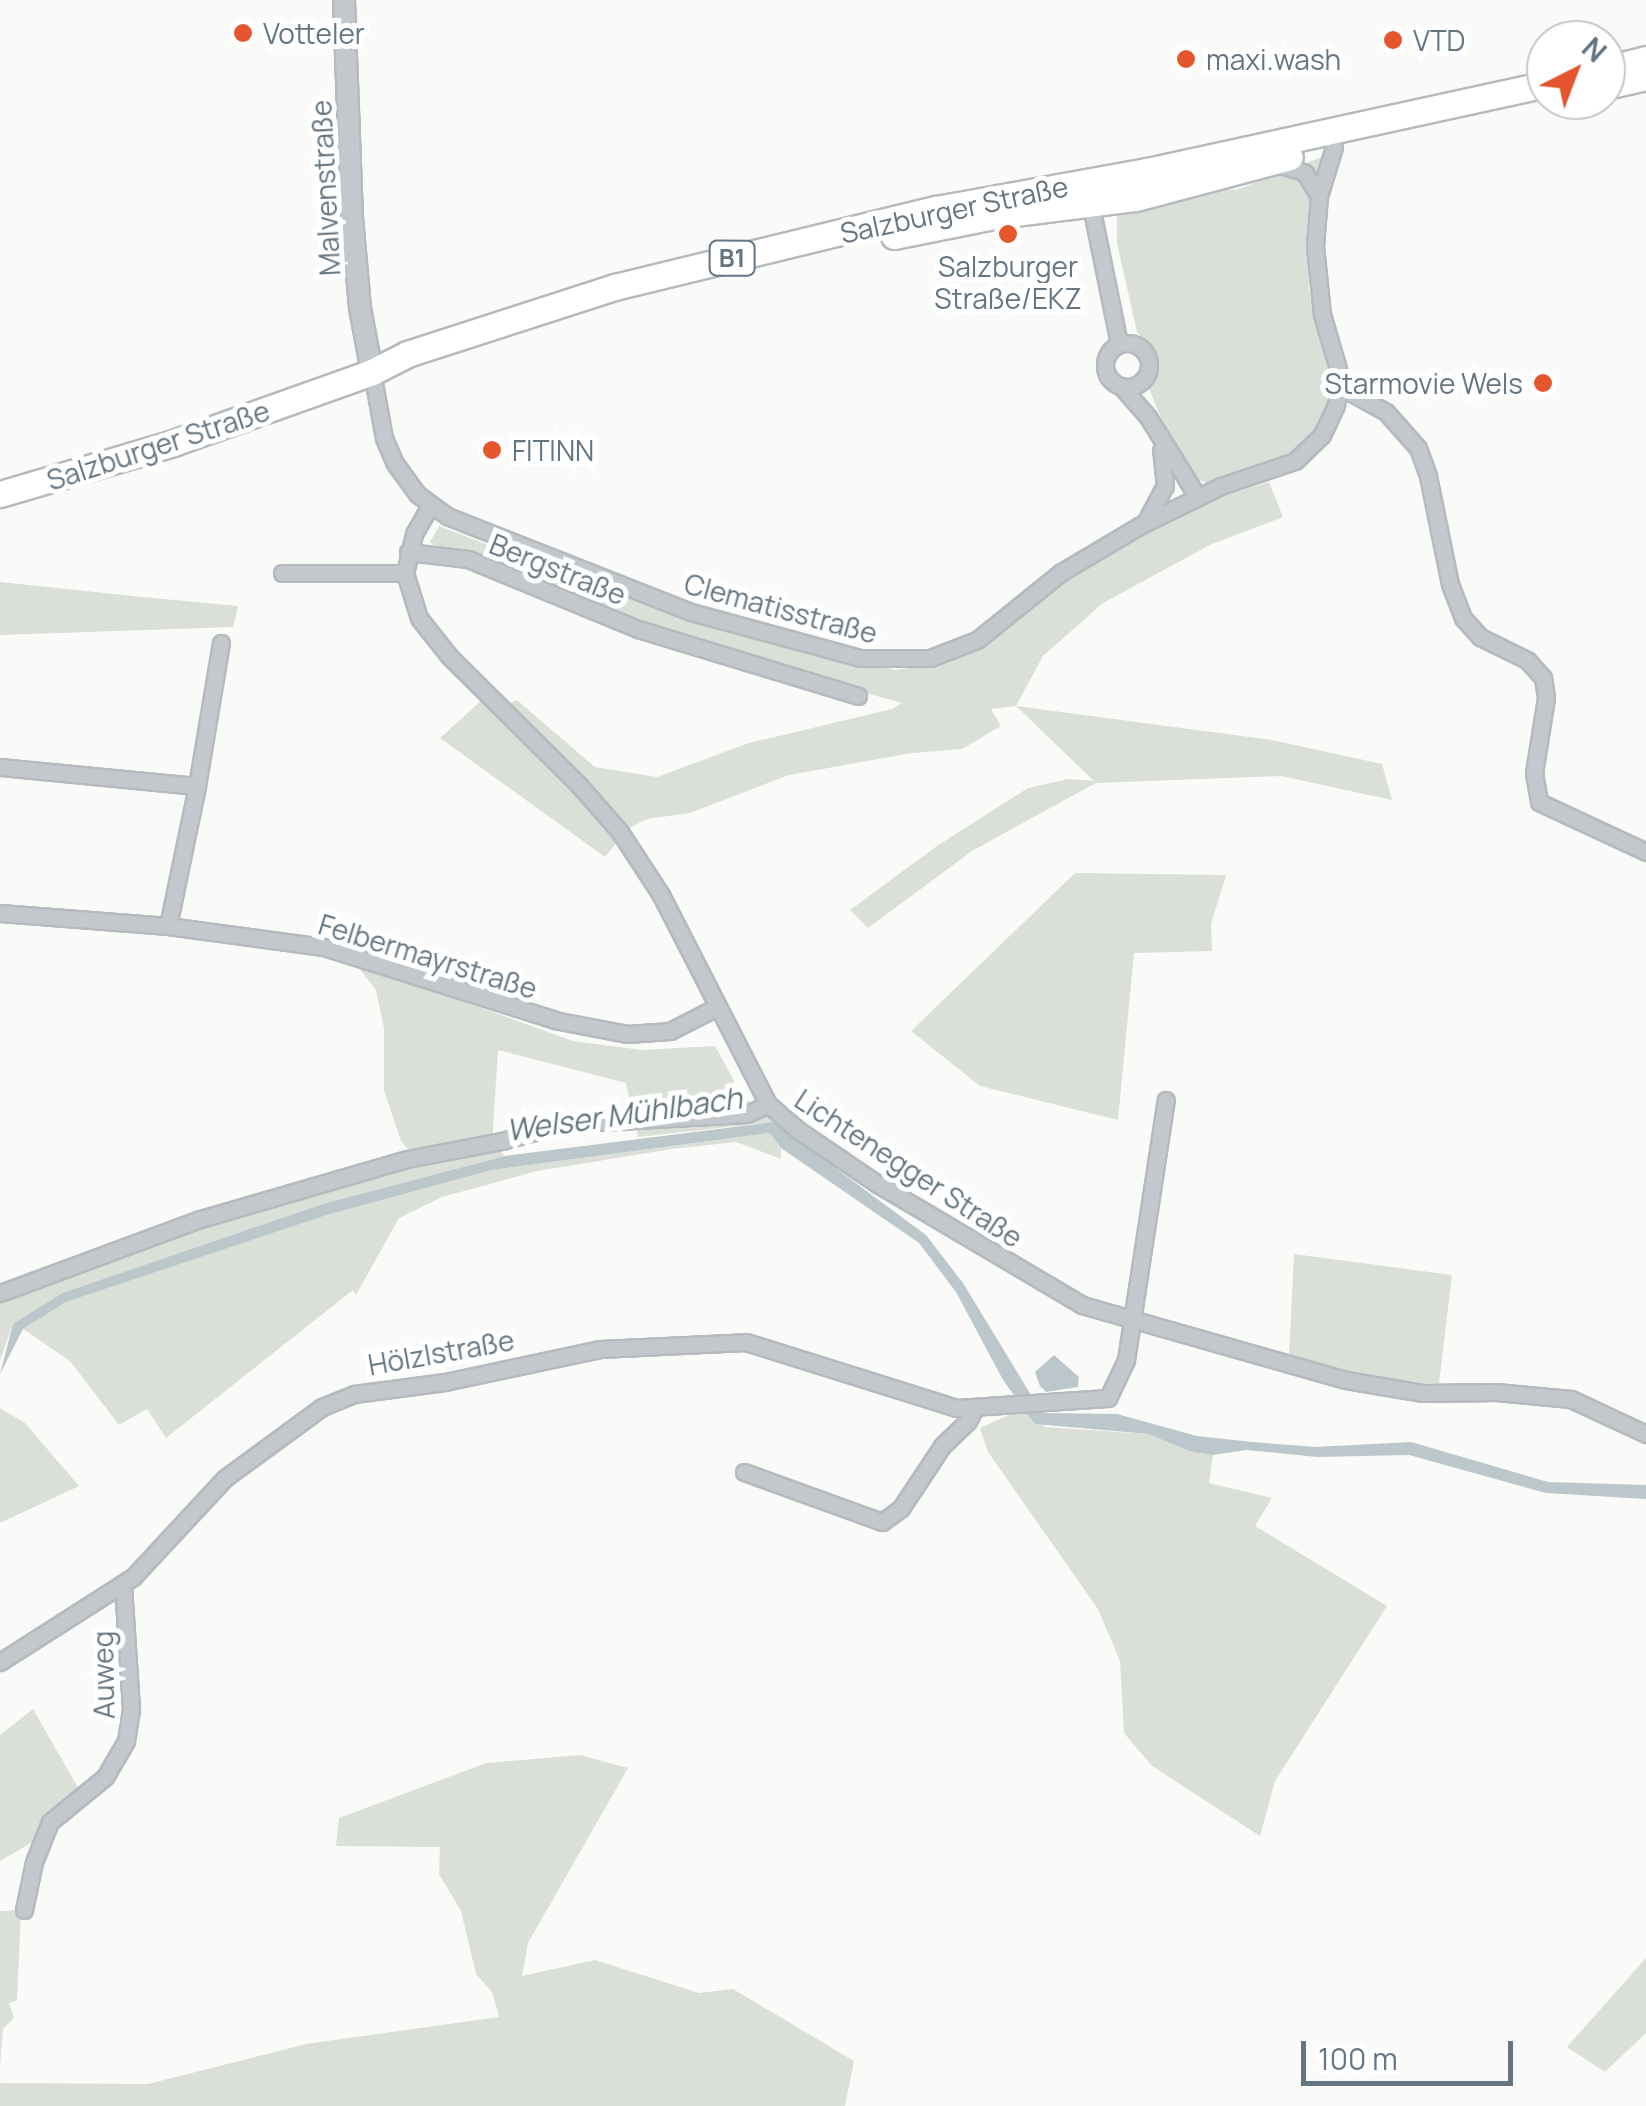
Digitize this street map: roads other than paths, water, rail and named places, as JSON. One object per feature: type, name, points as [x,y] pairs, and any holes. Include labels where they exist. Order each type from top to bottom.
[{"type":"main road","name":"Salzburger Straße","points":[[0,494],[173,443],[372,372],[415,367],[598,307],[840,247],[999,215],[1526,89]]},
{"type":"main road","name":"Salzburger Straße","points":[[1089,193],[1178,188],[1269,162],[1526,104]]},
{"type":"street","name":"Malvenstraße","points":[[344,0],[354,248],[372,372]]},
{"type":"street","points":[[1334,147],[1318,196],[1316,276],[1341,387],[1386,412],[1418,448],[1428,476],[1450,584],[1463,618],[1480,637],[1527,660],[1544,678],[1546,698],[1534,773],[1540,802],[1645,845]]},
{"type":"street","points":[[1269,162],[1305,173],[1318,196]]},
{"type":"street","points":[[1089,193],[1119,344]]},
{"type":"street","points":[[1148,417],[1146,353],[1129,342],[1119,344],[1104,365],[1113,382],[1148,417],[1189,499]]},
{"type":"street","points":[[372,372],[384,438],[394,462],[430,506]]},
{"type":"street","points":[[1121,386],[1144,379]]},
{"type":"street","name":"Clematisstraße","points":[[430,506],[472,528],[662,602],[882,662],[930,658],[977,640],[1060,573],[1146,522],[1189,499],[1295,461],[1322,435],[1341,387]]},
{"type":"street","points":[[1146,522],[1165,486],[1160,444]]},
{"type":"street","points":[[1165,486],[1189,499]]},
{"type":"street","name":"Lichtenegger Straße","points":[[430,506],[408,552],[405,573],[420,618],[449,656],[578,784],[620,832],[661,894],[715,1008],[768,1104],[876,1184],[942,1219],[1034,1280],[1082,1305],[1365,1384],[1422,1394],[1496,1392],[1571,1399],[1646,1434]]},
{"type":"street","name":"Bergstraße","points":[[408,552],[468,559],[638,629],[858,696]]},
{"type":"street","points":[[282,573],[405,573]]},
{"type":"street","points":[[168,926],[221,642]]},
{"type":"street","points":[[0,767],[197,786]]},
{"type":"street","name":"Felbermayrstraße","points":[[0,913],[168,926],[324,947],[530,1012],[628,1034],[670,1030],[715,1008]]},
{"type":"street","points":[[1134,1322],[1166,1100]]},
{"type":"street","points":[[0,1293],[197,1220],[407,1158],[477,1147],[563,1124],[747,1114],[768,1104]]},
{"type":"street","name":"Hölzlstraße","points":[[0,1662],[123,1584],[149,1562],[225,1478],[322,1407],[368,1390],[445,1382],[600,1349],[746,1342],[938,1405],[974,1409],[1103,1401],[1112,1394],[1122,1374],[1134,1322]]},
{"type":"street","points":[[744,1472],[882,1522],[901,1508],[942,1446],[974,1409]]},
{"type":"street","name":"Auweg","points":[[24,1910],[34,1862],[50,1822],[106,1777],[126,1740],[131,1719],[123,1584]]},
{"type":"place","name":"Votteler","points":[[243,33]]},
{"type":"place","name":"VTD","points":[[1393,40]]},
{"type":"place","name":"maxi.wash","points":[[1186,59]]},
{"type":"place","name":"Salzburger Straße/EKZ","points":[[1008,234]]},
{"type":"place","name":"Starmovie Wels","points":[[1543,383]]},
{"type":"place","name":"FITINN","points":[[492,450]]},
{"type":"water label","name":"Welser Mühlbach","points":[[624,1114]]}]
